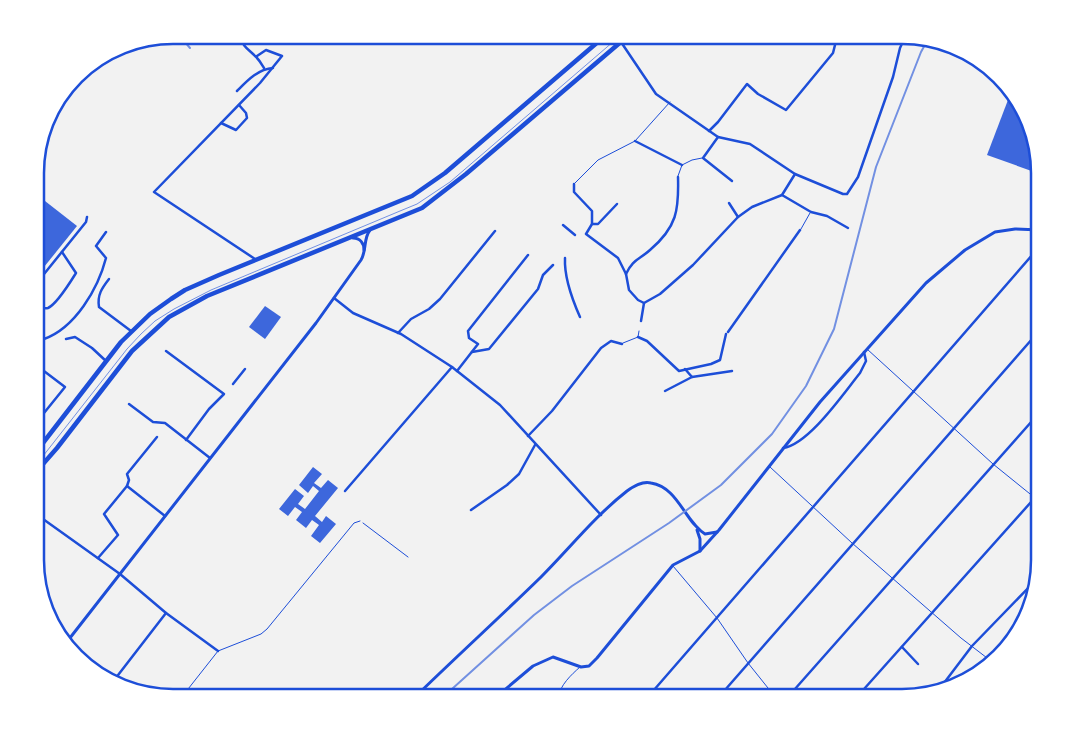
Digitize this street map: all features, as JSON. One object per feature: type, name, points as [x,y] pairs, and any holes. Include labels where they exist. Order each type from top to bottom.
[{"type":"main road","points":[[44,442],[106,361],[131,331],[150,314],[185,290],[412,196],[462,160],[596,44]]},
{"type":"main road","points":[[44,463],[132,350],[169,317],[207,296],[422,208],[445,192],[619,44]]},
{"type":"street","points":[[243,44],[256,56],[264,68]]},
{"type":"street","points":[[622,44],[656,94],[718,137],[750,144],[795,174],[843,194],[847,194],[850,191],[858,177],[894,77],[902,44]]},
{"type":"street","points":[[709,130],[718,122],[747,84],[758,94],[786,110],[832,53],[835,44]]},
{"type":"street","points":[[256,56],[266,50],[282,56],[239,105],[154,192],[257,260]]},
{"type":"street","points":[[237,91],[264,68],[273,68]]},
{"type":"street","points":[[221,123],[236,130],[247,118],[246,113],[239,105]]},
{"type":"street","points":[[718,137],[703,158],[732,181]]},
{"type":"street","points":[[635,141],[682,165]]},
{"type":"street","points":[[644,303],[660,294],[693,265],[738,217],[752,207],[782,194],[795,174]]},
{"type":"street","points":[[626,274],[630,264],[650,250],[674,222],[679,202],[678,176]]},
{"type":"street","points":[[574,184],[574,192],[592,211],[592,224],[586,234],[618,258],[626,274],[629,290],[638,300],[644,303]]},
{"type":"street","points":[[782,194],[811,212],[827,216],[848,228]]},
{"type":"street","points":[[729,203],[738,217]]},
{"type":"street","points":[[592,224],[598,224],[617,204]]},
{"type":"street","points":[[44,274],[86,222],[87,217]]},
{"type":"street","points":[[563,225],[575,235]]},
{"type":"street","points":[[506,689],[533,666],[553,657],[581,667],[589,666],[598,658],[673,565],[700,551],[720,530],[820,402],[926,284],[964,250],[995,232],[1015,229],[1031,230]]},
{"type":"street","points":[[70,639],[334,298],[361,260],[366,249],[366,236],[370,230]]},
{"type":"street","points":[[638,336],[647,341],[679,371],[711,364],[720,360],[727,333],[800,230]]},
{"type":"street","points":[[398,333],[411,319],[429,309],[440,299],[495,231]]},
{"type":"street","points":[[44,339],[52,336],[67,325],[82,310],[103,270],[106,258],[96,246],[106,232]]},
{"type":"street","points":[[350,238],[359,239],[362,243],[364,248],[361,260]]},
{"type":"street","points":[[44,308],[50,307],[76,273],[62,252]]},
{"type":"street","points":[[458,371],[478,344],[469,338],[468,331],[528,256]]},
{"type":"street","points":[[655,689],[1031,256]]},
{"type":"street","points":[[565,258],[569,288],[580,317]]},
{"type":"street","points":[[472,352],[489,349],[538,289],[543,275],[553,265]]},
{"type":"street","points":[[109,279],[99,293],[99,307],[131,331]]},
{"type":"street","points":[[334,298],[353,313],[398,333],[452,366],[500,405],[601,515]]},
{"type":"street","points":[[641,321],[644,303]]},
{"type":"street","points":[[66,338],[74,337],[92,348],[106,361]]},
{"type":"street","points":[[726,689],[1031,340]]},
{"type":"street","points":[[528,436],[552,411],[601,348],[611,341],[622,344]]},
{"type":"street","points":[[783,448],[792,447],[817,425],[860,373],[866,361],[865,350]]},
{"type":"street","points":[[166,351],[224,394],[209,409],[186,440]]},
{"type":"street","points":[[345,491],[452,366]]},
{"type":"street","points":[[232,384],[245,369]]},
{"type":"street","points":[[685,369],[692,377]]},
{"type":"street","points":[[44,371],[65,387],[44,413]]},
{"type":"street","points":[[665,391],[692,377],[732,371]]},
{"type":"street","points":[[129,404],[153,422],[165,422],[210,458]]},
{"type":"street","points":[[795,689],[1031,422]]},
{"type":"street","points":[[98,558],[118,536],[104,514],[127,486],[129,480],[127,474],[157,437]]},
{"type":"street","points":[[471,510],[507,485],[519,474],[536,445]]},
{"type":"street","points":[[423,689],[541,577],[601,515],[636,485],[651,483],[668,491],[697,529],[700,539],[700,551]]},
{"type":"street","points":[[127,486],[165,516]]},
{"type":"street","points":[[864,689],[1031,501]]},
{"type":"street","points":[[44,520],[120,574],[166,613],[218,651]]},
{"type":"street","points":[[697,529],[705,534],[713,534],[720,530]]},
{"type":"street","points":[[945,682],[972,646],[1028,588]]},
{"type":"street","points":[[117,676],[166,613]]},
{"type":"street","points":[[902,647],[918,664]]},
{"type":"lane","points":[[574,184],[598,160],[635,141],[670,102]]},
{"type":"lane","points":[[678,176],[682,165],[692,160],[703,158]]},
{"type":"lane","points":[[800,230],[811,212]]},
{"type":"lane","points":[[622,344],[638,336],[639,331]]},
{"type":"lane","points":[[865,350],[1031,496]]},
{"type":"lane","points":[[769,466],[852,543],[986,658]]},
{"type":"lane","points":[[188,689],[218,651],[264,632],[354,522],[360,521]]},
{"type":"lane","points":[[673,565],[717,618],[769,689]]},
{"type":"lane","points":[[561,689],[570,676],[581,667]]},
{"type":"path","points":[[360,521],[408,556]]},
{"type":"building","points":[[1008,100],[1014,108],[1024,131],[1029,148],[1031,171],[987,155]]},
{"type":"building","points":[[44,200],[77,226],[44,267]]},
{"type":"building","points":[[265,306],[281,317],[265,339],[249,327]]},
{"type":"building","points":[[313,467],[322,474],[314,483],[321,488],[328,480],[338,488],[315,516],[322,522],[326,516],[336,524],[320,543],[311,536],[319,525],[312,520],[306,528],[296,520],[302,512],[295,507],[288,516],[279,509],[295,489],[304,496],[298,504],[305,509],[319,491],[313,486],[308,493],[299,485]]},
{"type":"tram line","points":[[44,455],[127,349],[155,321],[211,290],[417,204],[450,182],[611,44]]},
{"type":"railway","points":[[187,44],[190,48]]},
{"type":"railway","points":[[452,689],[534,615],[572,586],[669,523],[721,485],[772,434],[806,386],[834,329],[876,167],[924,46]]}]
